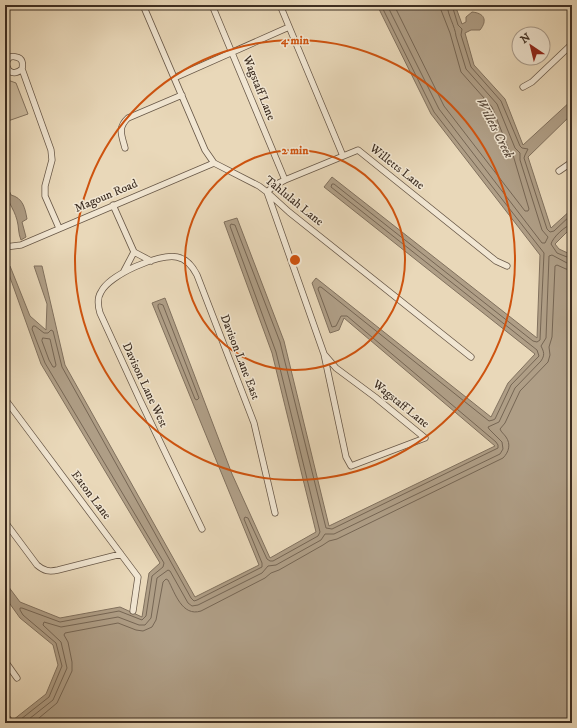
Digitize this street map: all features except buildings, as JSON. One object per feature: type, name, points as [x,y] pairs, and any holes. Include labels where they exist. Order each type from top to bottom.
[{"type":"street","name":"Tahlulah Lane","points":[[143,5],[205,150],[214,163],[267,192],[289,212],[471,357]]},
{"type":"street","name":"Wagstaff Lane","points":[[212,5],[285,180]]},
{"type":"street","points":[[267,192],[285,180],[343,156],[280,5]]},
{"type":"street","points":[[174,78],[289,27]]},
{"type":"street","points":[[523,87],[532,82],[572,44]]},
{"type":"street","points":[[22,69],[50,150],[52,160],[45,186],[45,196],[59,228]]},
{"type":"street","points":[[125,148],[121,132],[123,123],[128,118],[182,95]]},
{"type":"street","name":"Willetts Lane","points":[[343,156],[358,150],[496,261],[507,266]]},
{"type":"street","points":[[559,170],[572,162]]},
{"type":"street","name":"Magoun Road","points":[[5,247],[21,245],[214,163]]},
{"type":"street","name":"Wagstaff Lane","points":[[267,192],[324,354],[346,457],[351,466],[425,438],[375,397],[336,368],[324,354]]},
{"type":"street","points":[[113,205],[134,252],[151,261]]},
{"type":"street","points":[[124,272],[134,252]]},
{"type":"street","name":"Davison Lane East","points":[[139,266],[166,256],[177,257],[185,260],[192,266],[197,275],[254,423],[275,513]]},
{"type":"street","name":"Davison Lane West","points":[[139,266],[124,272],[107,283],[100,292],[98,303],[100,313],[138,398],[202,529]]},
{"type":"street","name":"Eaton Lane","points":[[5,399],[138,577],[133,611]]},
{"type":"street","points":[[5,522],[37,565],[43,570],[51,572],[121,554]]},
{"type":"street","points":[[5,661],[18,678]]},
{"type":"shaded area","points":[[5,79],[16,83],[28,114],[5,122]]},
{"type":"water","name":"Willets Creek","points":[[377,5],[455,5],[462,24],[466,22],[466,17],[472,12],[482,15],[484,18],[484,23],[480,30],[471,30],[465,33],[474,65],[505,99],[523,145],[572,100],[572,114],[528,157],[551,228],[572,209],[572,227],[555,244],[559,249],[572,255],[572,723],[5,723],[5,710],[13,720],[46,694],[58,665],[53,645],[20,618],[5,597],[5,582],[20,602],[60,618],[120,607],[142,617],[149,573],[160,563],[41,364],[7,269],[10,266],[30,316],[46,330],[47,304],[34,266],[42,266],[65,365],[195,597],[259,565],[152,303],[165,298],[232,474],[270,558],[316,532],[272,353],[224,222],[237,218],[284,341],[329,526],[495,446],[344,318],[339,330],[330,333],[312,283],[316,278],[491,417],[508,383],[535,354],[324,187],[332,177],[537,338],[540,255],[431,114]]},
{"type":"water","points":[[5,187],[8,188],[11,195],[18,198],[23,204],[27,219],[22,222],[26,237],[21,240],[17,220],[6,196]]}]
